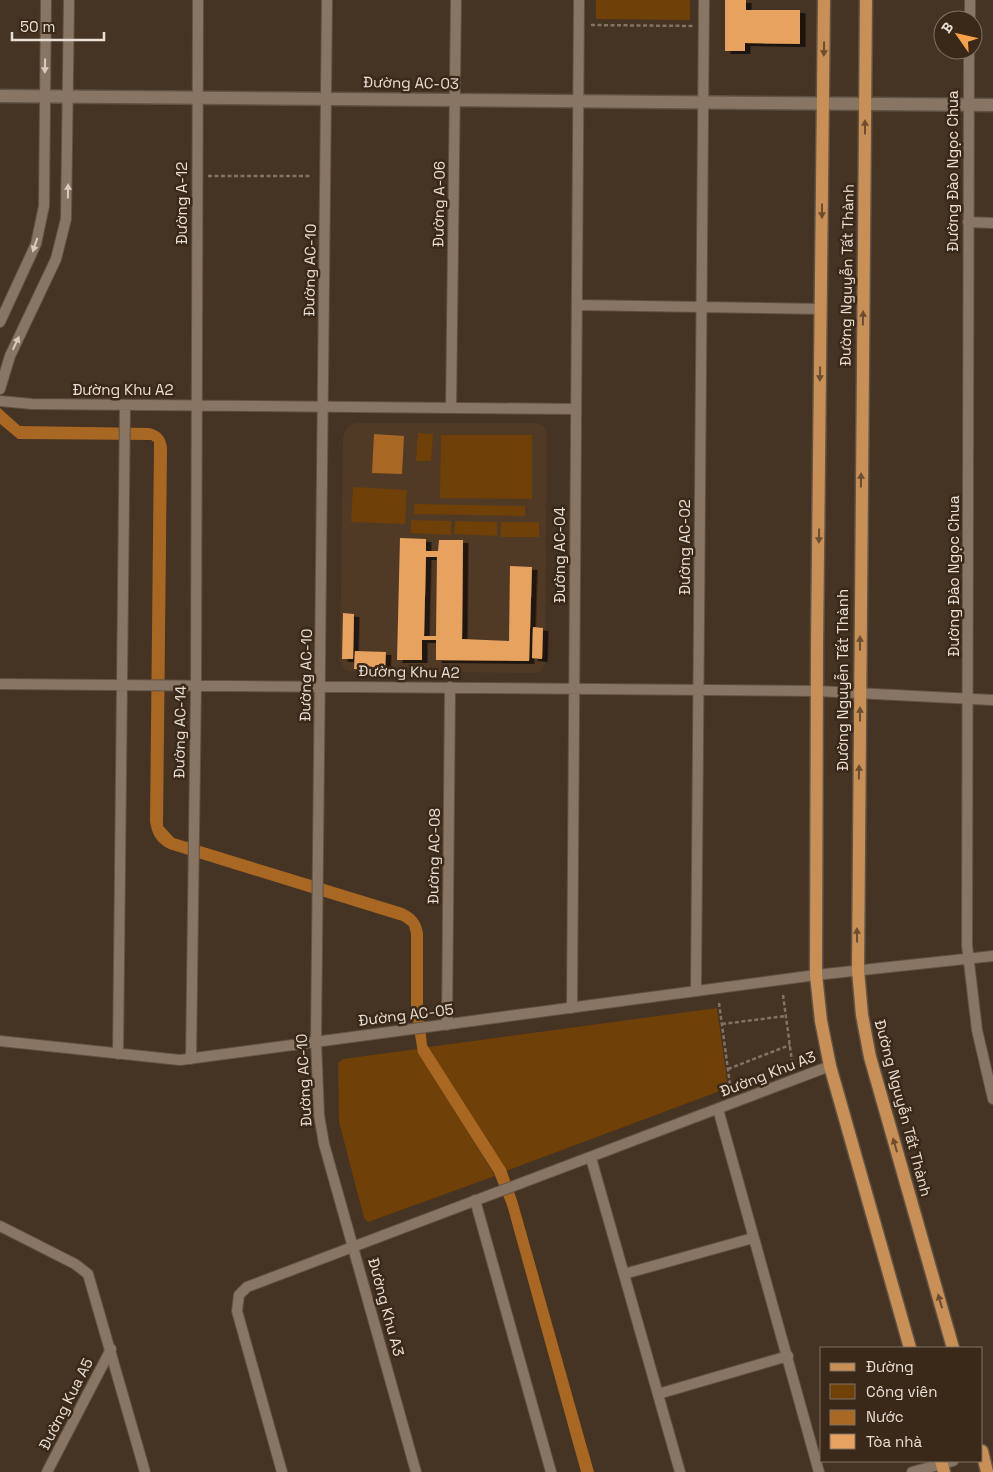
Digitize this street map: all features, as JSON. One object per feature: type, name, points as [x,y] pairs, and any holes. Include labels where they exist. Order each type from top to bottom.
[{"type":"main road","name":"Đường Nguyễn Tất Thành","points":[[824,0],[816,975],[821,1021],[830,1066],[910,1347]]},
{"type":"main road","name":"Đường Nguyễn Tất Thành","points":[[866,0],[858,970],[862,1015],[870,1057],[953,1347]]},
{"type":"main road","points":[[983,1456],[987,1472]]},
{"type":"street","points":[[0,322],[28,263],[41,226],[45,189],[46,0]]},
{"type":"street","points":[[0,389],[10,356],[46,282],[62,238],[68,199],[69,0]]},
{"type":"street","name":"Đường A-12","points":[[196,405],[198,0]]},
{"type":"street","name":"Đường AC-10","points":[[327,0],[316,1041],[317,1098],[321,1131],[354,1246]]},
{"type":"street","name":"Đường A-06","points":[[451,408],[456,0]]},
{"type":"street","name":"Đường AC-04","points":[[572,1008],[579,0]]},
{"type":"street","name":"Đường AC-02","points":[[696,991],[704,0]]},
{"type":"street","name":"Đường Đào Ngọc Chua","points":[[969,60],[968,959],[977,1030],[993,1099]]},
{"type":"street","name":"Đường AC-03","points":[[0,96],[993,105]]},
{"type":"street","points":[[968,222],[993,223]]},
{"type":"street","points":[[577,305],[821,309]]},
{"type":"street","name":"Đường Khu A2","points":[[0,401],[32,404],[576,409]]},
{"type":"street","points":[[118,1054],[125,405]]},
{"type":"street","name":"Đường AC-14","points":[[191,1059],[196,685],[196,405]]},
{"type":"street","name":"Đường Khu A2","points":[[0,684],[122,683],[818,691],[993,700]]},
{"type":"street","name":"Đường AC-08","points":[[447,1025],[450,687]]},
{"type":"street","name":"Đường AC-05","points":[[0,1041],[168,1060],[191,1059],[816,975],[993,956]]},
{"type":"street","name":"Đường Khu A3","points":[[416,1472],[354,1246],[591,1158],[830,1066]]},
{"type":"street","name":"Đường Khu A3","points":[[718,1109],[819,1472]]},
{"type":"street","points":[[591,1158],[680,1472]]},
{"type":"street","points":[[475,1200],[550,1472]]},
{"type":"street","name":"Đường Kua A5","points":[[0,1226],[75,1264],[88,1274],[145,1472]]},
{"type":"street","points":[[624,1274],[753,1238]]},
{"type":"street","points":[[282,1472],[237,1311],[238,1299],[244,1289],[251,1285],[354,1246]]},
{"type":"street","name":"Đường Kua A5","points":[[47,1472],[111,1349]]},
{"type":"street","points":[[658,1394],[788,1356]]},
{"type":"street","points":[[912,1472],[945,1464]]},
{"type":"path","points":[[591,26],[694,26]]},
{"type":"path","points":[[208,176],[312,176]]},
{"type":"path","points":[[783,995],[793,1068]]},
{"type":"path","points":[[719,1003],[731,1092]]},
{"type":"path","points":[[722,1024],[786,1016]]},
{"type":"path","points":[[728,1069],[790,1045]]},
{"type":"shaded area","points":[[355,423],[537,423],[544,426],[547,433],[545,664],[542,671],[535,673],[349,671],[343,668],[340,661],[343,437],[348,426]]},
{"type":"green space","points":[[596,0],[690,0],[690,20],[596,19]]},
{"type":"green space","points":[[418,433],[433,434],[431,461],[416,461]]},
{"type":"green space","points":[[441,435],[532,435],[532,499],[440,498]]},
{"type":"green space","points":[[353,487],[407,490],[405,524],[351,522]]},
{"type":"green space","points":[[414,504],[525,506],[525,516],[414,514]]},
{"type":"green space","points":[[411,520],[451,521],[451,535],[411,533]]},
{"type":"green space","points":[[455,521],[497,522],[497,536],[454,534]]},
{"type":"green space","points":[[501,522],[539,522],[539,537],[501,537]]},
{"type":"green space","points":[[717,1008],[728,1088],[506,1171],[428,1047]]},
{"type":"green space","points":[[417,1049],[495,1176],[368,1222],[364,1218],[339,1122],[338,1063],[343,1059]]},
{"type":"water","points":[[0,408],[20,426],[149,428],[156,430],[164,437],[167,448],[163,826],[174,838],[403,908],[414,915],[419,921],[423,933],[423,1009],[427,1045],[506,1169],[517,1200],[594,1472],[581,1472],[507,1205],[494,1173],[418,1053],[411,1010],[411,934],[409,926],[402,921],[169,849],[158,841],[152,830],[150,821],[154,442],[151,440],[18,439],[0,424]]},
{"type":"water","points":[[374,434],[404,436],[402,474],[372,473]]},
{"type":"building","points":[[725,0],[746,0],[746,10],[800,10],[800,44],[745,43],[745,51],[725,51]]},
{"type":"building","points":[[400,538],[426,539],[426,551],[438,551],[439,540],[463,540],[462,639],[509,641],[510,566],[532,567],[529,661],[436,660],[436,640],[422,640],[422,660],[397,660]],"holes":[[[426,557],[437,557],[436,636],[424,636]]]},
{"type":"building","points":[[343,613],[354,614],[353,659],[342,659]]},
{"type":"building","points":[[533,627],[543,628],[542,659],[532,658]]},
{"type":"building","points":[[355,651],[386,652],[385,670],[354,669]]}]
